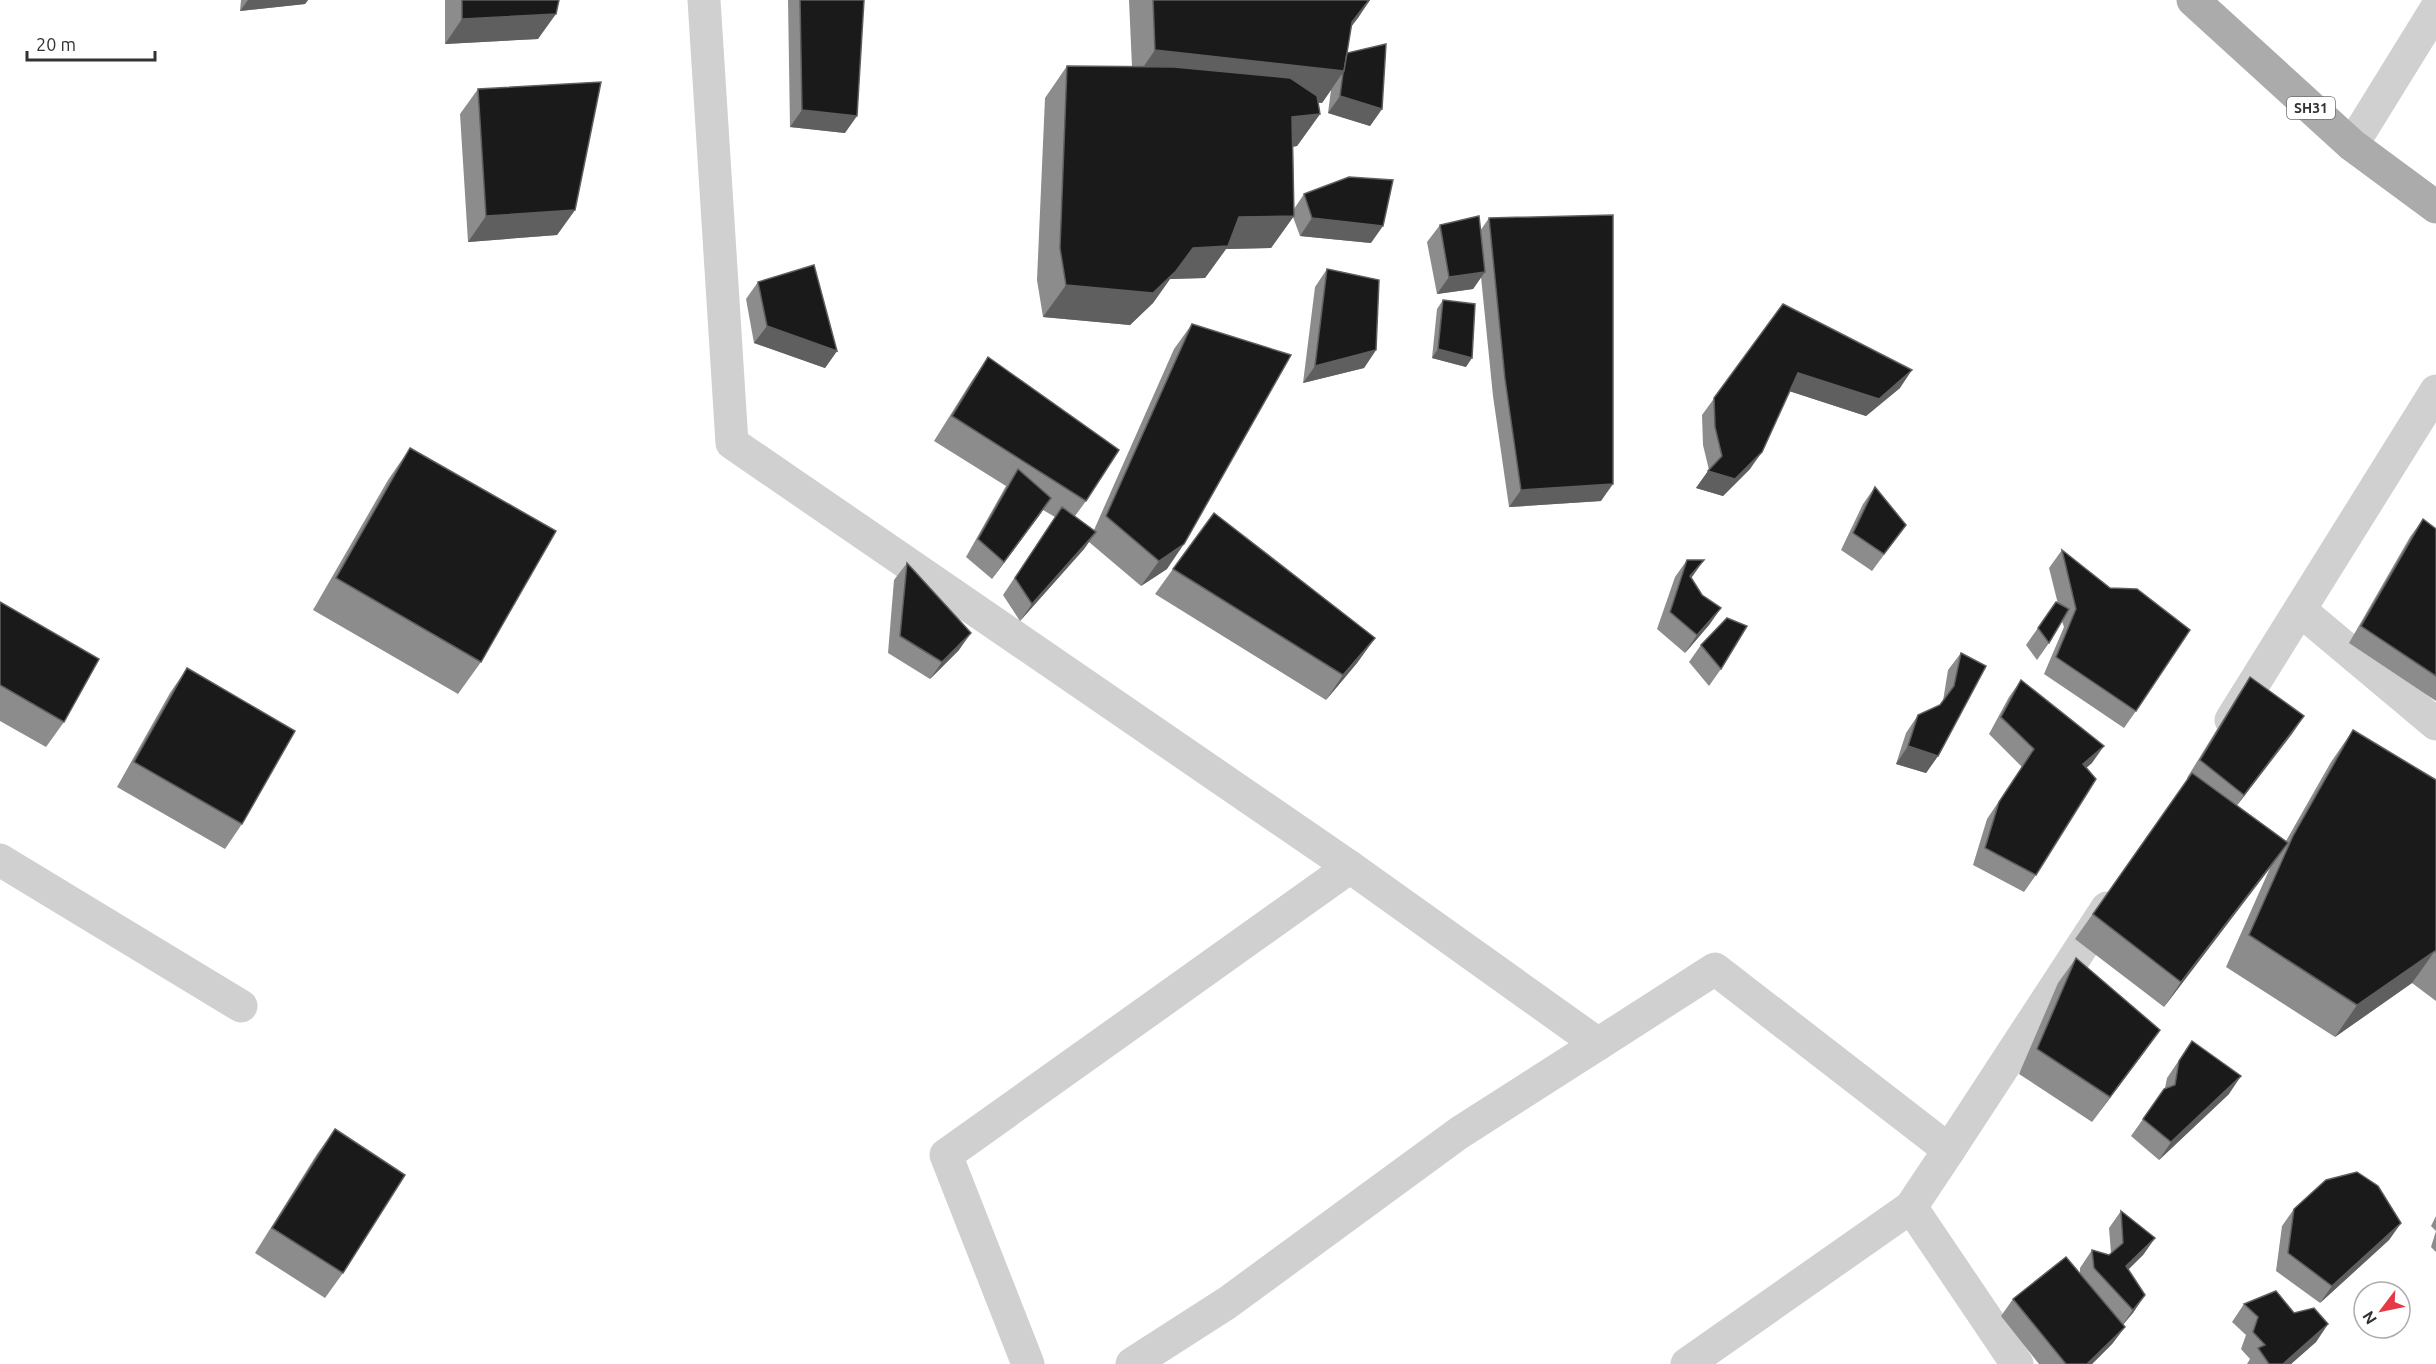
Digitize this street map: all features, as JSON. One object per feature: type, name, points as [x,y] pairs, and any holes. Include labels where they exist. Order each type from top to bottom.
[{"type":"main road","name":"SH31","points":[[2193,0],[2352,145],[2436,207]]},
{"type":"street","points":[[704,0],[732,443],[1350,867],[1598,1044]]},
{"type":"street","points":[[2352,145],[2436,9]]},
{"type":"street","points":[[2213,747],[2436,391]]},
{"type":"street","points":[[2300,610],[2436,724]]},
{"type":"street","points":[[0,860],[241,1006]]},
{"type":"street","points":[[1028,1364],[946,1155],[1350,867]]},
{"type":"street","points":[[1687,1364],[1911,1207],[2122,886]]},
{"type":"street","points":[[1132,1364],[1227,1303],[1459,1133],[1715,969],[1949,1150]]},
{"type":"street","points":[[1911,1207],[2017,1364]]},
{"type":"building","points":[[462,0],[559,0],[556,14],[462,19]]},
{"type":"building","points":[[800,0],[864,0],[857,116],[802,110]]},
{"type":"building","points":[[1153,0],[1369,0],[1352,22],[1344,71],[1155,50]]},
{"type":"building","points":[[1386,44],[1382,109],[1340,96],[1347,53]]},
{"type":"building","points":[[1067,66],[1174,67],[1290,78],[1317,96],[1320,114],[1292,117],[1294,216],[1239,217],[1228,246],[1193,248],[1176,271],[1153,293],[1066,285],[1060,248]]},
{"type":"building","points":[[601,82],[575,210],[486,216],[478,89]]},
{"type":"building","points":[[1349,177],[1393,180],[1383,226],[1312,218],[1304,194]]},
{"type":"building","points":[[1613,215],[1613,484],[1521,490],[1505,379],[1489,218]]},
{"type":"building","points":[[1479,216],[1485,272],[1449,277],[1440,225]]},
{"type":"building","points":[[814,265],[837,351],[767,326],[758,282]]},
{"type":"building","points":[[1327,269],[1379,280],[1376,350],[1315,366]]},
{"type":"building","points":[[1443,300],[1475,304],[1472,358],[1438,349]]},
{"type":"building","points":[[1783,304],[1912,370],[1879,399],[1798,373],[1762,452],[1735,479],[1708,471],[1722,456],[1715,427],[1714,398]]},
{"type":"building","points":[[1192,324],[1291,355],[1184,544],[1159,561],[1106,516]]},
{"type":"building","points":[[988,357],[1119,450],[1086,501],[952,416]]},
{"type":"building","points":[[410,448],[556,531],[481,662],[336,578]]},
{"type":"building","points":[[1018,469],[1051,498],[1004,562],[978,539]]},
{"type":"building","points":[[1875,487],[1906,525],[1884,554],[1853,533]]},
{"type":"building","points":[[1062,507],[1096,532],[1032,604],[1015,578]]},
{"type":"building","points":[[1214,513],[1375,638],[1343,675],[1173,569]]},
{"type":"building","points":[[2423,519],[2436,529],[2436,676],[2361,626]]},
{"type":"building","points":[[2062,550],[2110,588],[2137,589],[2190,630],[2136,711],[2056,657],[2076,609]]},
{"type":"building","points":[[1687,560],[1704,560],[1690,576],[1702,595],[1721,608],[1697,635],[1670,612]]},
{"type":"building","points":[[907,563],[971,633],[942,662],[900,636]]},
{"type":"building","points":[[0,602],[99,659],[64,722],[0,685]]},
{"type":"building","points":[[2056,602],[2069,609],[2049,643],[2038,628]]},
{"type":"building","points":[[1727,618],[1747,626],[1721,669],[1701,645]]},
{"type":"building","points":[[1961,653],[1986,666],[1938,756],[1908,746],[1918,715],[1940,705],[1954,686]]},
{"type":"building","points":[[187,668],[295,731],[242,824],[134,762]]},
{"type":"building","points":[[2250,677],[2304,716],[2244,795],[2200,760]]},
{"type":"building","points":[[2021,680],[2104,746],[2083,764],[2096,779],[2036,875],[1985,848],[1999,802],[2034,749],[2001,717]]},
{"type":"building","points":[[2353,730],[2436,780],[2436,952],[2357,1005],[2249,935],[2293,836]]},
{"type":"building","points":[[2192,773],[2288,843],[2181,982],[2093,914]]},
{"type":"building","points":[[2076,958],[2160,1030],[2110,1097],[2037,1049]]},
{"type":"building","points":[[2192,1041],[2241,1076],[2171,1142],[2143,1119],[2164,1089],[2175,1085],[2179,1061]]},
{"type":"building","points":[[335,1129],[405,1175],[343,1273],[272,1228]]},
{"type":"building","points":[[2357,1172],[2378,1186],[2401,1223],[2332,1286],[2288,1253],[2294,1209],[2326,1180]]},
{"type":"building","points":[[2121,1211],[2155,1238],[2126,1266],[2145,1295],[2133,1310],[2094,1268],[2092,1250],[2109,1255],[2123,1243]]},
{"type":"building","points":[[2066,1257],[2125,1327],[2087,1364],[2066,1364],[2013,1299]]},
{"type":"building","points":[[2276,1291],[2294,1313],[2314,1308],[2328,1324],[2283,1364],[2269,1364],[2258,1348],[2265,1345],[2253,1332],[2258,1317],[2244,1304]]}]
